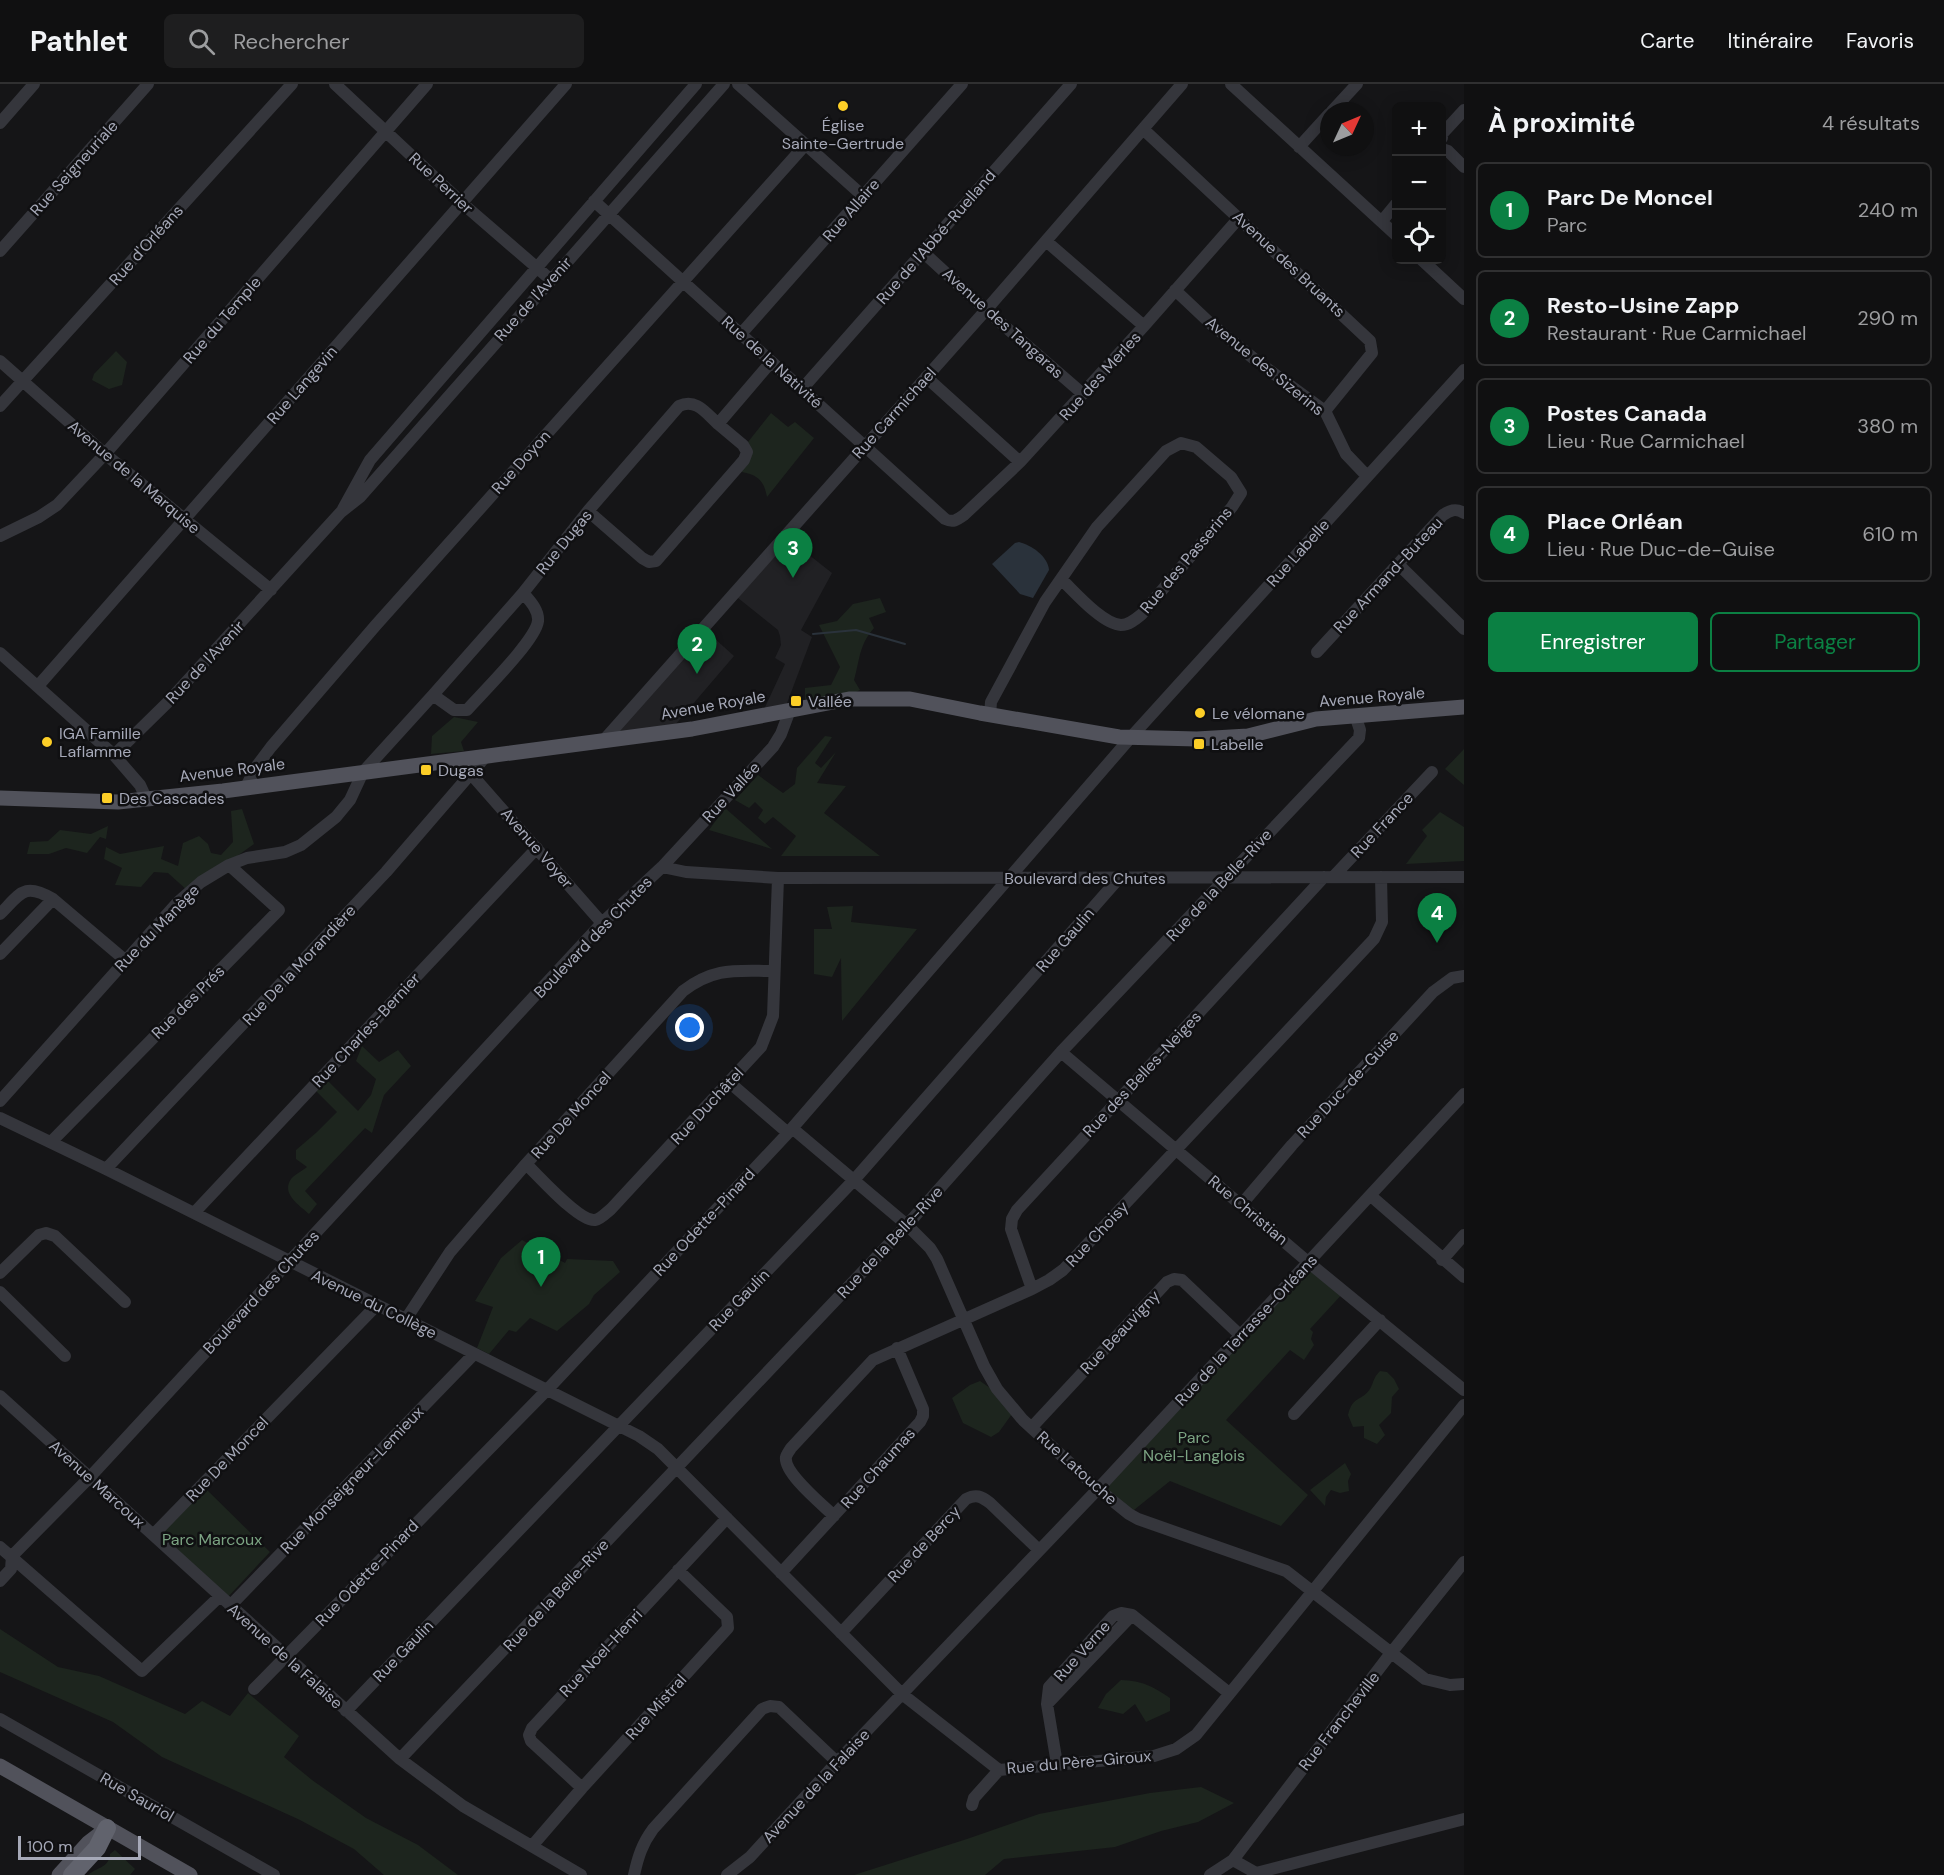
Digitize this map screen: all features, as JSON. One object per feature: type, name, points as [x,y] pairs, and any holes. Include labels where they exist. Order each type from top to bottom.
[{"type":"highway","points":[[72,1875],[97,1848],[107,1828]]},
{"type":"main road","name":"Avenue Royale","points":[[0,798],[118,802],[692,729],[849,699],[910,699],[990,715],[1119,736],[1197,739],[1248,736],[1316,719],[1464,707]]},
{"type":"main road","points":[[0,1766],[190,1875]]},
{"type":"main road","points":[[59,1875],[88,1843],[107,1828]]},
{"type":"street","points":[[0,123],[34,84]]},
{"type":"street","name":"Rue Seigneuriale","points":[[0,251],[148,84]]},
{"type":"street","name":"Rue d'Orléans","points":[[0,406],[292,84]]},
{"type":"street","name":"Rue Perrier","points":[[335,84],[462,203],[550,279]]},
{"type":"street","name":"Rue du Temple","points":[[0,536],[39,517],[57,505],[105,454],[427,84]]},
{"type":"street","name":"Rue Langevin","points":[[38,686],[566,84]]},
{"type":"street","name":"Rue de l'Avenir","points":[[341,512],[370,460],[696,84]]},
{"type":"street","name":"Rue de l'Avenir","points":[[114,755],[167,703],[341,512],[360,497],[724,84]]},
{"type":"street","points":[[738,84],[862,196]]},
{"type":"street","name":"Rue Allaire","points":[[740,335],[962,84]]},
{"type":"street","name":"Rue de l'Abbé-Ruelland","points":[[802,389],[1071,84]]},
{"type":"street","name":"Rue Carmichael","points":[[604,740],[986,310],[1182,84]]},
{"type":"street","points":[[1231,84],[1392,231]]},
{"type":"street","points":[[1340,102],[1357,84]]},
{"type":"street","points":[[1446,133],[1464,110]]},
{"type":"street","points":[[1299,147],[1320,123]]},
{"type":"street","name":"Avenue des Bruants","points":[[1143,129],[1370,341],[1373,348],[1372,353],[1325,411]]},
{"type":"street","name":"Rue Doyon","points":[[246,787],[256,766],[271,747],[376,625],[806,144]]},
{"type":"street","points":[[1446,150],[1464,167]]},
{"type":"street","name":"Rue de la Nativité","points":[[594,201],[740,335],[951,522]]},
{"type":"street","points":[[1382,221],[1392,209]]},
{"type":"street","name":"Rue des Merles","points":[[951,522],[964,515],[1020,462],[1239,218]]},
{"type":"street","points":[[1046,241],[1144,326]]},
{"type":"street","name":"Avenue des Tangaras","points":[[923,252],[1083,394]]},
{"type":"street","points":[[1426,264],[1464,299]]},
{"type":"street","name":"Avenue des Sizerins","points":[[1176,290],[1211,324],[1325,411],[1346,454],[1367,476]]},
{"type":"street","name":"Avenue de la Marquise","points":[[0,361],[105,454],[271,590]]},
{"type":"street","points":[[718,423],[771,362]]},
{"type":"street","name":"Rue Labelle","points":[[1132,736],[1464,370]]},
{"type":"street","points":[[926,376],[1020,462]]},
{"type":"street","name":"Rue Dugas","points":[[363,772],[523,593],[588,511],[679,406],[687,402],[696,404],[743,445],[747,452],[744,460],[656,561],[649,562],[642,558],[588,511]]},
{"type":"street","name":"Rue des Passerins","points":[[990,715],[991,702],[1045,602],[1060,579],[1097,527],[1166,451],[1181,443],[1196,447],[1231,477],[1241,493],[1232,507],[1142,614],[1133,621],[1121,625],[1105,619],[1060,579]]},
{"type":"street","name":"Rue Armand-Buteau","points":[[1317,652],[1443,515],[1451,510],[1464,513]]},
{"type":"street","points":[[1398,564],[1464,628]]},
{"type":"street","points":[[433,695],[454,710],[467,710],[495,679],[534,634],[538,622],[537,612],[523,593]]},
{"type":"street","points":[[0,652],[114,755],[140,785],[146,798]]},
{"type":"street","name":"Rue Vallée","points":[[662,867],[773,747],[781,734],[790,710]]},
{"type":"street","name":"Rue de la Belle-Rive","points":[[400,1760],[907,1225],[1061,1052],[1359,738],[1360,730],[1355,715]]},
{"type":"street","name":"Rue Odette-Pinard","points":[[254,1689],[546,1389],[790,1131],[1132,736]]},
{"type":"street","name":"Rue De la Morandière","points":[[106,1169],[386,872],[486,756]]},
{"type":"street","name":"Rue du Manège","points":[[0,1101],[178,902],[201,882],[229,866],[247,858],[285,852],[301,845],[336,817],[350,800],[363,772]]},
{"type":"street","name":"Rue France","points":[[1329,877],[1431,772]]},
{"type":"street","name":"Avenue Voyer","points":[[471,774],[602,923]]},
{"type":"street","name":"Rue Charles-Bernier","points":[[194,1213],[537,848]]},
{"type":"street","name":"Rue des Prés","points":[[51,1142],[279,910],[229,866]]},
{"type":"street","name":"Boulevard des Chutes","points":[[0,1581],[11,1569],[6,1558],[90,1477],[602,923],[662,867],[686,872],[778,878],[1464,877]]},
{"type":"street","name":"Rue des Belles-Neiges","points":[[1032,1289],[1011,1229],[1012,1219],[1017,1210],[1329,877]]},
{"type":"street","name":"Rue Choisy","points":[[834,1516],[791,1474],[786,1464],[786,1456],[791,1448],[867,1364],[963,1318],[1032,1289],[1063,1270],[1374,939],[1382,922],[1381,877]]},
{"type":"street","name":"Rue Duchâtel","points":[[526,1164],[584,1217],[593,1220],[601,1218],[761,1047],[773,1016],[778,878]]},
{"type":"street","name":"Rue Gaulin","points":[[346,1710],[854,1180],[1120,878]]},
{"type":"street","points":[[0,914],[20,894],[30,889],[40,891],[53,899],[125,960]]},
{"type":"street","points":[[0,954],[53,899]]},
{"type":"street","name":"Rue De Moncel","points":[[406,1319],[450,1252],[526,1164],[683,991],[699,979],[715,972],[773,971]]},
{"type":"street","name":"Rue Duc-de-Guise","points":[[1241,1205],[1292,1145],[1433,992],[1452,978],[1464,976]]},
{"type":"street","name":"Rue Christian","points":[[1061,1052],[1308,1262],[1464,1390]]},
{"type":"street","name":"Rue Latouche","points":[[729,1082],[854,1180],[907,1225],[930,1248],[938,1259],[984,1366],[997,1389],[1009,1405],[1098,1489],[1138,1519],[1286,1571],[1425,1679],[1450,1685],[1464,1684]]},
{"type":"street","name":"Rue de la Terrasse-Orléans","points":[[902,1694],[1098,1489],[1464,1095]]},
{"type":"street","name":"Avenue du Collège","points":[[0,1118],[619,1426],[658,1449],[676,1468]]},
{"type":"street","points":[[1371,1196],[1464,1277]]},
{"type":"street","points":[[0,1273],[39,1234],[46,1233],[55,1236],[124,1302]]},
{"type":"street","points":[[1442,1260],[1464,1235]]},
{"type":"street","name":"Rue Beauvigny","points":[[1032,1427],[1167,1282],[1174,1279],[1182,1280],[1241,1336]]},
{"type":"street","points":[[0,1292],[64,1356]]},
{"type":"street","name":"Rue De Moncel","points":[[153,1534],[376,1306]]},
{"type":"street","points":[[1294,1414],[1380,1320]]},
{"type":"street","name":"Rue Chaumas","points":[[782,1573],[920,1422],[923,1409],[897,1348]]},
{"type":"street","name":"Rue Monseigneur-Lemieux","points":[[230,1606],[474,1354]]},
{"type":"street","name":"Avenue Marcoux","points":[[0,1396],[219,1597]]},
{"type":"street","points":[[1314,1592],[1464,1405]]},
{"type":"street","name":"Rue du Père-Giroux","points":[[676,1468],[902,1694],[999,1770],[1154,1756],[1176,1749],[1196,1735],[1314,1592]]},
{"type":"street","name":"Rue de Bercy","points":[[841,1633],[966,1499],[974,1495],[990,1503],[1039,1550]]},
{"type":"street","name":"Rue Noel-Henri","points":[[582,1788],[531,1741],[529,1735],[532,1728],[727,1518]]},
{"type":"street","points":[[0,1548],[6,1558]]},
{"type":"street","name":"Avenue de la Falaise","points":[[6,1558],[142,1671],[219,1597],[400,1760],[463,1806],[581,1875]]},
{"type":"street","name":"Rue Francheville","points":[[1210,1875],[1233,1860],[1391,1653],[1464,1562]]},
{"type":"street","name":"Rue Mistral","points":[[532,1846],[728,1628],[727,1617],[678,1570]]},
{"type":"street","name":"Rue Verne","points":[[1057,1764],[1047,1704],[1049,1687],[1113,1616],[1121,1613],[1132,1615],[1230,1692]]},
{"type":"street","name":"Avenue de la Falaise","points":[[727,1875],[750,1857],[902,1694]]},
{"type":"street","points":[[634,1875],[644,1841],[653,1829],[762,1709],[770,1706],[779,1707],[837,1762]]},
{"type":"street","name":"Rue Sauriol","points":[[0,1719],[274,1875]]},
{"type":"street","points":[[972,1805],[974,1798],[999,1770]]},
{"type":"street","points":[[1233,1860],[1256,1873],[1464,1820]]},
{"type":"shaded area","points":[[785,536],[832,573],[801,630],[812,637],[784,711],[761,716],[785,664],[775,658],[781,645],[780,636],[778,630],[733,594]]},
{"type":"shaded area","points":[[1019,542],[1038,552],[1048,565],[1049,570],[1033,598],[1020,594],[992,564]]},
{"type":"shaded area","points":[[703,628],[734,656],[669,732],[604,740]]},
{"type":"green space","points":[[116,351],[127,362],[122,385],[109,389],[92,380],[94,374]]},
{"type":"green space","points":[[771,413],[788,427],[795,422],[814,438],[767,497],[759,480],[742,472],[748,442]]},
{"type":"green space","points":[[880,598],[886,612],[869,618],[874,628],[863,646],[854,680],[860,690],[854,693],[805,699],[805,688],[831,685],[840,667],[819,625],[837,621],[853,604]]},
{"type":"green space","points":[[454,717],[478,722],[461,742],[464,751],[431,754],[432,736]]},
{"type":"green space","points":[[825,736],[832,737],[815,763],[821,768],[836,752],[817,783],[846,786],[824,813],[880,856],[781,856],[796,836],[773,817],[765,824],[758,818],[763,810],[755,802],[749,808],[735,800],[758,775],[783,793],[795,784],[797,768]]},
{"type":"green space","points":[[1464,749],[1464,785],[1445,769]]},
{"type":"green space","points":[[725,808],[772,849],[709,830]]},
{"type":"green space","points":[[242,809],[254,844],[188,891],[168,873],[154,872],[141,887],[115,885],[122,868],[104,859],[106,847],[120,854],[164,846],[161,859],[178,866],[183,843],[199,836],[208,844],[211,853],[221,855],[233,842],[231,811]]},
{"type":"green space","points":[[1440,812],[1464,827],[1464,861],[1406,864],[1427,836],[1422,830]]},
{"type":"green space","points":[[108,826],[106,839],[100,837],[87,853],[66,848],[49,854],[27,854],[30,842],[48,841],[60,830],[91,834]]},
{"type":"green space","points":[[853,906],[851,922],[917,929],[842,1021],[841,958],[832,977],[814,974],[814,929],[832,929],[827,907]]},
{"type":"green space","points":[[362,1046],[379,1062],[398,1050],[411,1066],[384,1095],[372,1133],[365,1128],[305,1191],[317,1204],[309,1214],[292,1199],[288,1190],[291,1179],[307,1167],[296,1159],[296,1150],[337,1112],[313,1088],[325,1078],[358,1111],[371,1095],[376,1079],[356,1061]]},
{"type":"green space","points":[[522,1240],[565,1263],[567,1259],[613,1261],[620,1272],[594,1295],[589,1304],[557,1331],[530,1318],[516,1332],[509,1330],[489,1354],[477,1348],[493,1307],[475,1301],[501,1258]]},
{"type":"green space","name":"Parc Noël-Langlois","points":[[1308,1262],[1345,1291],[1310,1329],[1313,1332],[1311,1339],[1314,1345],[1304,1360],[1290,1350],[1226,1420],[1308,1495],[1281,1526],[1170,1481],[1129,1514],[1098,1489]]},
{"type":"green space","points":[[1380,1371],[1387,1372],[1399,1389],[1392,1397],[1391,1413],[1379,1425],[1385,1435],[1377,1444],[1364,1438],[1364,1426],[1353,1427],[1348,1415],[1352,1404],[1367,1393]]},
{"type":"green space","points":[[980,1381],[990,1388],[1012,1414],[999,1432],[991,1437],[963,1423],[952,1398]]},
{"type":"green space","points":[[1345,1463],[1351,1474],[1348,1481],[1349,1491],[1340,1493],[1331,1490],[1326,1497],[1325,1506],[1310,1490]]},
{"type":"green space","name":"Parc Marcoux","points":[[205,1488],[270,1552],[227,1598],[161,1534]]},
{"type":"green space","points":[[0,1629],[58,1667],[99,1676],[185,1714],[202,1701],[230,1716],[248,1693],[299,1736],[284,1757],[366,1818],[418,1845],[458,1875],[384,1875],[354,1849],[300,1820],[162,1757],[113,1722],[0,1672]]},
{"type":"green space","points":[[1121,1680],[1141,1683],[1164,1694],[1170,1698],[1170,1711],[1146,1722],[1135,1704],[1123,1714],[1098,1708],[1106,1694]]},
{"type":"green space","points":[[1201,1787],[1234,1803],[1198,1822],[1161,1831],[1115,1847],[1004,1859],[985,1875],[854,1875],[1039,1814],[1150,1793]]},
{"type":"green space","points":[[115,1850],[135,1869],[130,1875],[88,1875],[105,1865],[110,1854]]},
{"type":"waterway","points":[[813,634],[856,630],[905,644]]},
{"type":"place","name":"Église Sainte-Gertrude","points":[[843,106]]},
{"type":"place","name":"Postes Canada","points":[[793,578]]},
{"type":"place","name":"Resto-Usine Zapp","points":[[697,674]]},
{"type":"place","name":"Vallée","points":[[796,701]]},
{"type":"place","name":"Le vélomane","points":[[1200,713]]},
{"type":"place","name":"IGA Famille Laflamme","points":[[47,742]]},
{"type":"place","name":"Labelle","points":[[1199,744]]},
{"type":"place","name":"Dugas","points":[[426,770]]},
{"type":"place","name":"Des Cascades","points":[[107,798]]},
{"type":"place","name":"Place Orléan","points":[[1437,943]]},
{"type":"place","name":"Parc De Moncel","points":[[541,1287]]}]
